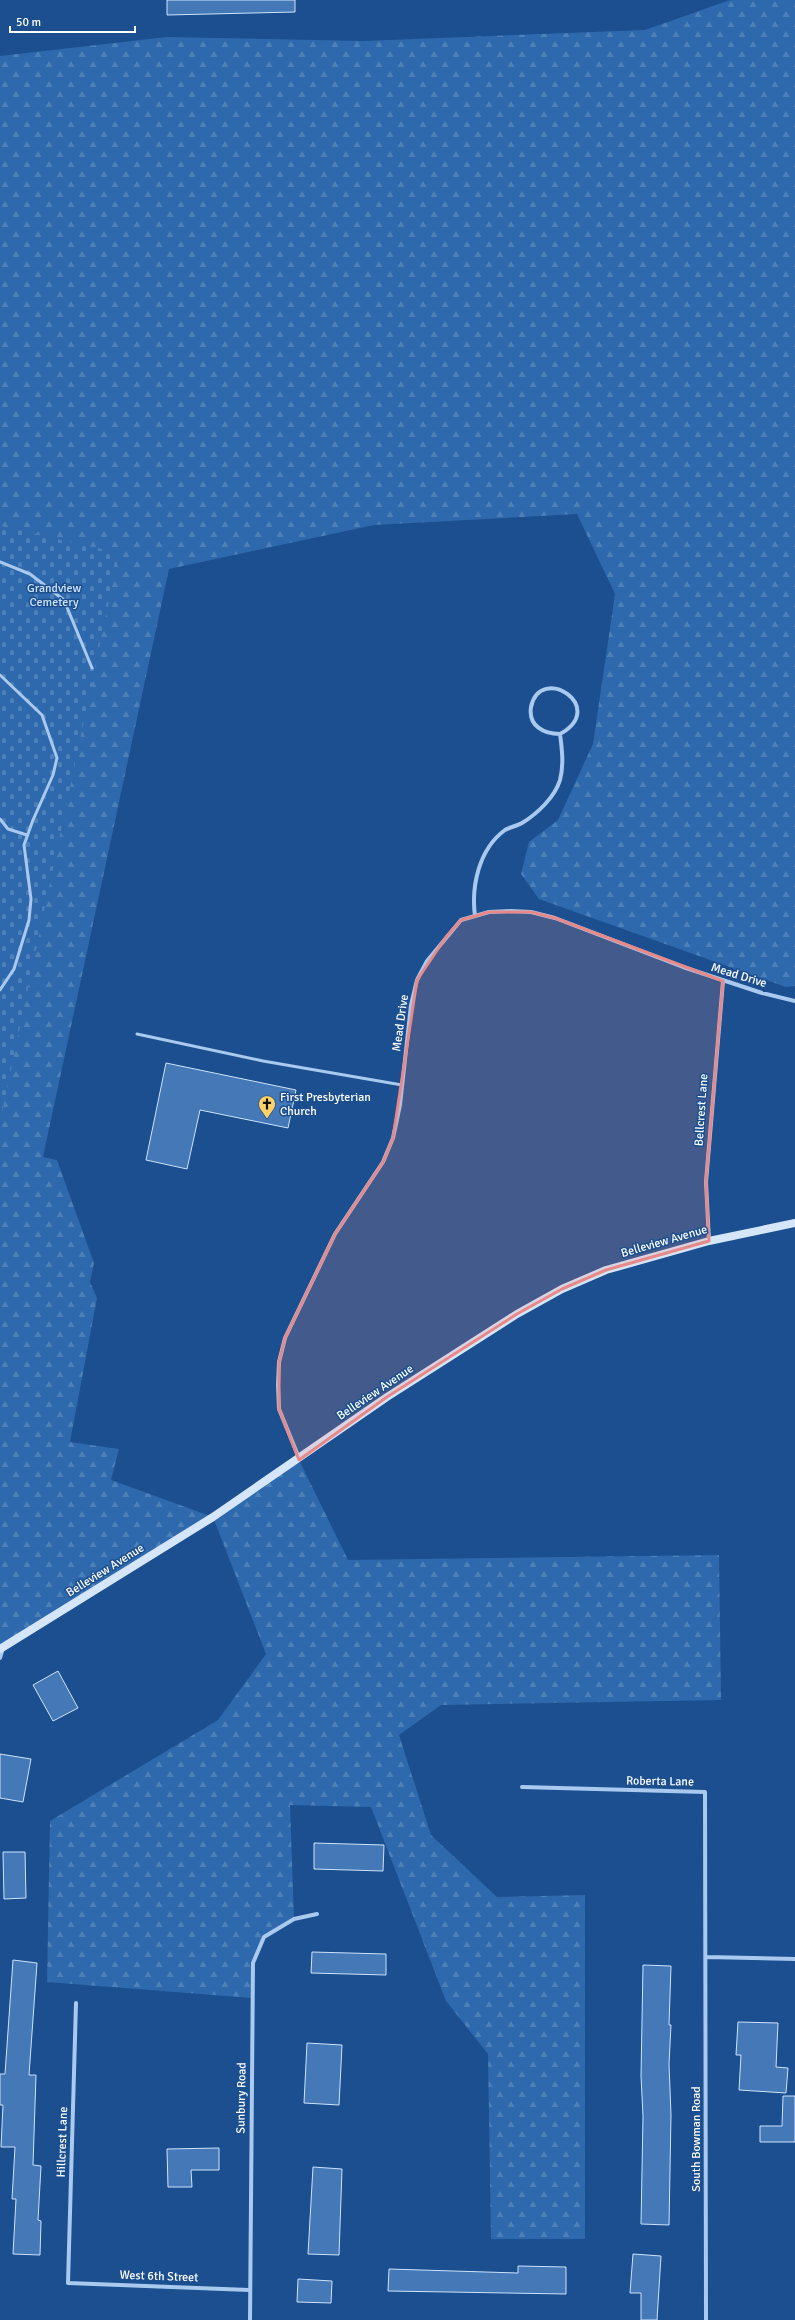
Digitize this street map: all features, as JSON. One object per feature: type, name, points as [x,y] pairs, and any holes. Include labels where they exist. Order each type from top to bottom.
[{"type":"street","points":[[548,688],[558,688],[568,692],[575,700],[577,710],[575,720],[569,729],[560,734],[549,734],[540,730],[533,722],[530,712],[535,697],[548,688]]},
{"type":"street","points":[[475,916],[473,900],[476,882],[487,850],[506,830],[522,822],[539,809],[551,797],[560,780],[562,763],[560,734]]},
{"type":"street","name":"Mead Drive","points":[[299,1460],[279,1409],[279,1362],[285,1338],[335,1234],[383,1162],[393,1138],[402,1085],[411,1005],[417,980],[427,961],[461,920],[475,916],[511,911],[531,912],[555,918],[723,981],[795,1000]]},
{"type":"street","name":"Bellcrest Lane","points":[[709,1241],[706,1182],[723,981]]},
{"type":"street","name":"Belleview Avenue","points":[[1,1648],[213,1517],[299,1460],[387,1397],[517,1314],[562,1289],[606,1270],[709,1241],[795,1223]]},
{"type":"street","points":[[0,1658],[1,1648]]},
{"type":"street","name":"Roberta Lane","points":[[522,1788],[705,1792],[706,1957]]},
{"type":"street","name":"Sunbury Road","points":[[250,2320],[249,2290],[253,1963],[264,1937],[294,1919],[317,1914]]},
{"type":"street","points":[[706,1957],[795,1959]]},
{"type":"street","name":"South Bowman Road","points":[[706,1957],[706,2320]]},
{"type":"street","name":"Hillcrest Lane","points":[[68,2283],[76,2003]]},
{"type":"street","name":"West 6th Street","points":[[68,2283],[249,2290]]},
{"type":"lane","points":[[0,562],[16,566],[30,574],[64,600],[92,668]]},
{"type":"lane","points":[[0,676],[42,715],[57,758],[53,774],[24,845],[31,899],[29,920],[14,969],[0,990]]},
{"type":"lane","points":[[0,819],[8,828],[28,836]]},
{"type":"lane","points":[[137,1034],[263,1061],[402,1085]]},
{"type":"highlighted area","points":[[489,912],[531,912],[555,918],[723,981],[706,1182],[709,1241],[606,1270],[562,1289],[517,1314],[387,1397],[299,1460],[279,1409],[279,1362],[285,1338],[335,1234],[383,1162],[393,1138],[417,980],[446,937],[461,920]]},
{"type":"green space","points":[[730,0],[795,0],[795,986],[786,987],[539,899],[521,874],[529,842],[558,820],[593,744],[615,594],[577,514],[374,525],[169,569],[43,1157],[57,1160],[94,1263],[90,1282],[97,1298],[70,1442],[119,1449],[111,1480],[213,1517],[0,1647],[0,56],[167,37],[363,41],[645,30]]},
{"type":"green space","name":"Grandview Cemetery","points":[[0,526],[119,553],[0,1122]]},
{"type":"green space","points":[[299,1460],[348,1560],[719,1555],[721,1700],[441,1705],[399,1735],[431,1835],[497,1897],[585,1895],[585,2239],[491,2239],[488,2054],[446,2001],[371,1807],[290,1805],[294,1919],[264,1937],[253,1963],[252,1998],[47,1982],[50,1821],[218,1720],[266,1654],[213,1517]]},
{"type":"building","points":[[167,0],[295,0],[295,12],[167,15]]},
{"type":"building","name":"First Presbyterian Church","points":[[166,1063],[296,1090],[288,1128],[200,1110],[187,1169],[146,1160]]},
{"type":"building","points":[[58,1671],[78,1708],[53,1721],[33,1685]]},
{"type":"building","points":[[0,1754],[31,1759],[23,1802],[0,1798]]},
{"type":"building","points":[[314,1843],[384,1845],[383,1871],[314,1869]]},
{"type":"building","points":[[3,1852],[25,1852],[26,1898],[4,1899]]},
{"type":"building","points":[[312,1952],[386,1954],[386,1975],[311,1973]]},
{"type":"building","points":[[13,1960],[37,1963],[29,2075],[36,2075],[33,2165],[41,2166],[38,2220],[41,2221],[40,2255],[13,2254],[16,2199],[12,2199],[15,2147],[1,2147],[3,2105],[0,2105],[0,2074],[5,2074]]},
{"type":"building","points":[[643,1965],[671,1966],[669,2025],[671,2025],[669,2064],[671,2115],[669,2225],[641,2224]]},
{"type":"building","points":[[738,2022],[778,2023],[776,2067],[788,2068],[786,2093],[739,2090],[741,2055],[736,2055]]},
{"type":"building","points":[[307,2043],[342,2045],[339,2105],[304,2103]]},
{"type":"building","points":[[783,2096],[795,2096],[795,2142],[760,2142],[760,2126],[782,2126]]},
{"type":"building","points":[[219,2148],[219,2170],[191,2170],[192,2187],[168,2187],[167,2149]]},
{"type":"building","points":[[313,2167],[342,2169],[339,2255],[308,2254]]},
{"type":"building","points":[[633,2254],[661,2256],[657,2320],[641,2320],[641,2293],[630,2293]]},
{"type":"building","points":[[518,2266],[566,2267],[566,2294],[388,2291],[389,2269],[518,2273]]},
{"type":"building","points":[[298,2279],[332,2281],[331,2303],[297,2302]]},
{"type":"place","name":"First Presbyterian Church","points":[[267,1119]]}]
